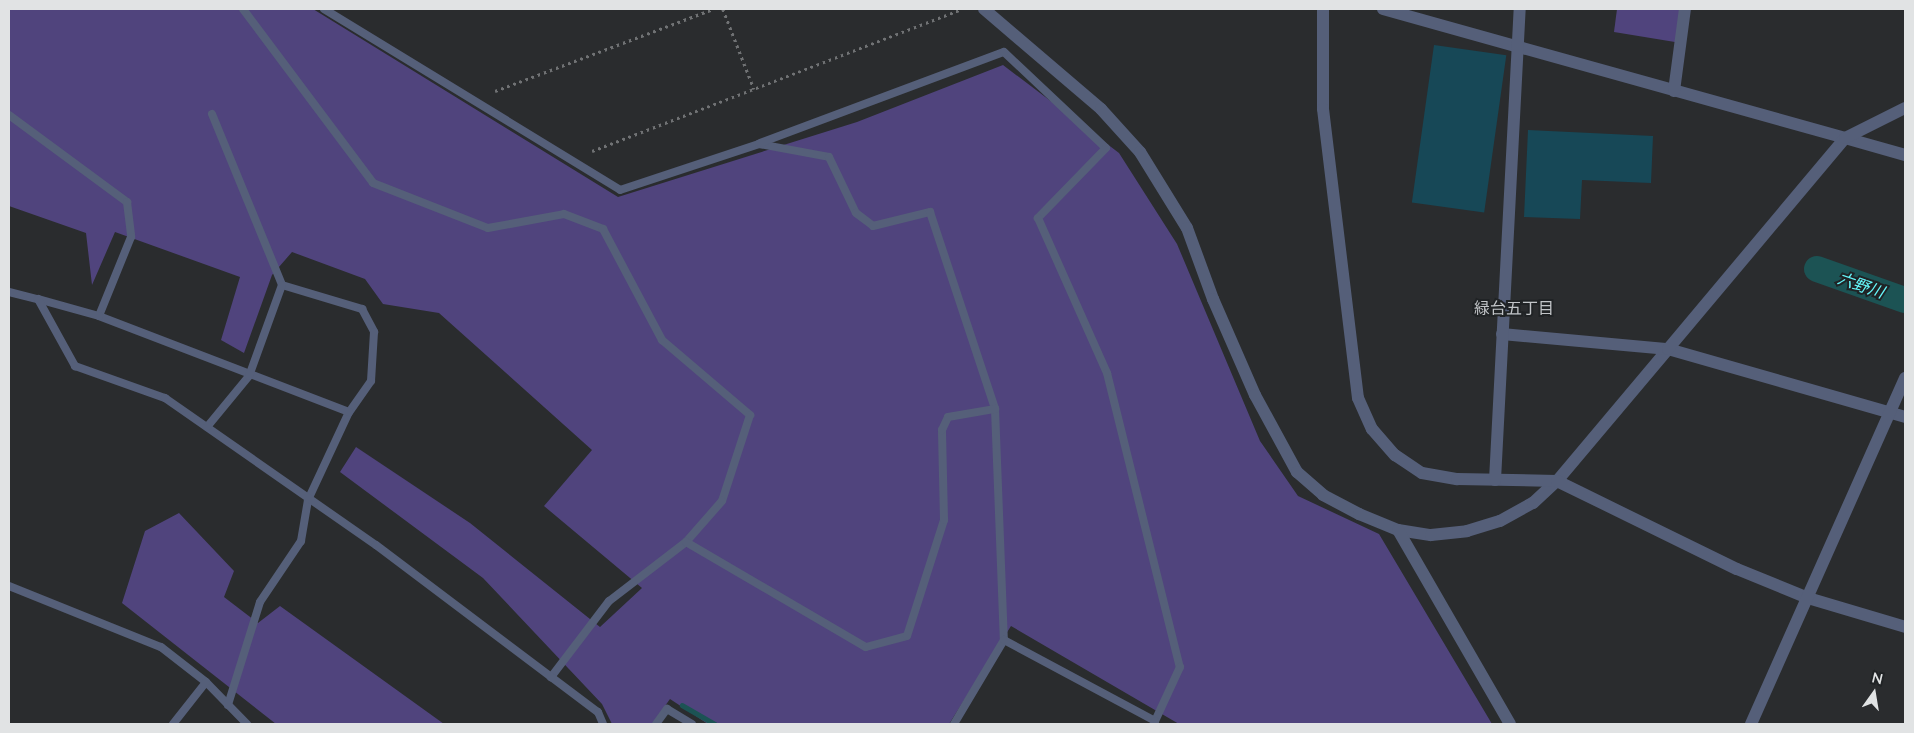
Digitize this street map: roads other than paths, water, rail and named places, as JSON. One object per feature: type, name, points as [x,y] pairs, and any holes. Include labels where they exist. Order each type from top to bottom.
[{"type":"street","points":[[984,9],[1101,110],[1140,152],[1159,180],[1187,228],[1213,299],[1255,395],[1297,472],[1323,495],[1398,530],[1431,535],[1467,531],[1500,521],[1533,503],[1557,481],[1845,138],[1905,108]]},
{"type":"street","points":[[1323,9],[1323,109],[1358,398],[1372,429],[1395,455],[1422,473],[1457,479],[1557,481],[1737,569],[1808,598],[1905,627]]},
{"type":"street","points":[[1383,9],[1417,14],[1519,49],[1905,155]]},
{"type":"street","points":[[1495,480],[1513,100],[1519,49],[1520,9]]},
{"type":"street","points":[[1674,91],[1685,9]]},
{"type":"street","points":[[1502,334],[1668,349],[1905,417]]},
{"type":"street","points":[[1751,724],[1905,378]]},
{"type":"street","points":[[1398,530],[1510,724]]},
{"type":"lane","points":[[243,9],[374,183],[488,228],[564,214],[603,229],[662,340],[750,415],[722,501],[686,542],[609,601],[551,676]]},
{"type":"lane","points":[[324,9],[620,190],[759,144],[1004,52],[1106,148],[1038,218],[1107,373],[1180,667],[1155,723],[1004,640]]},
{"type":"lane","points":[[207,427],[249,376],[282,285],[212,114]]},
{"type":"lane","points":[[9,115],[127,202],[131,237],[99,316]]},
{"type":"lane","points":[[759,144],[829,156],[856,214],[872,226],[930,212],[995,409],[1004,640],[954,724]]},
{"type":"lane","points":[[228,705],[260,602],[301,541],[308,500],[349,412],[372,381],[374,332],[362,309],[282,285]]},
{"type":"lane","points":[[9,292],[99,316],[249,376],[349,412]]},
{"type":"lane","points":[[38,299],[75,366],[165,398],[308,500],[376,545],[598,712],[603,724]]},
{"type":"lane","points":[[686,542],[866,647],[907,636],[944,520],[942,430],[948,417],[995,409]]},
{"type":"lane","points":[[9,586],[161,647],[206,682],[247,724]]},
{"type":"lane","points":[[173,724],[206,682]]},
{"type":"lane","points":[[656,724],[666,709],[692,724]]},
{"type":"waterway","name":"六野川","points":[[1817,269],[1905,300]]},
{"type":"waterway","points":[[682,705],[715,724]]},
{"type":"district","name":"緑台五丁目","points":[[1514,308]]}]
